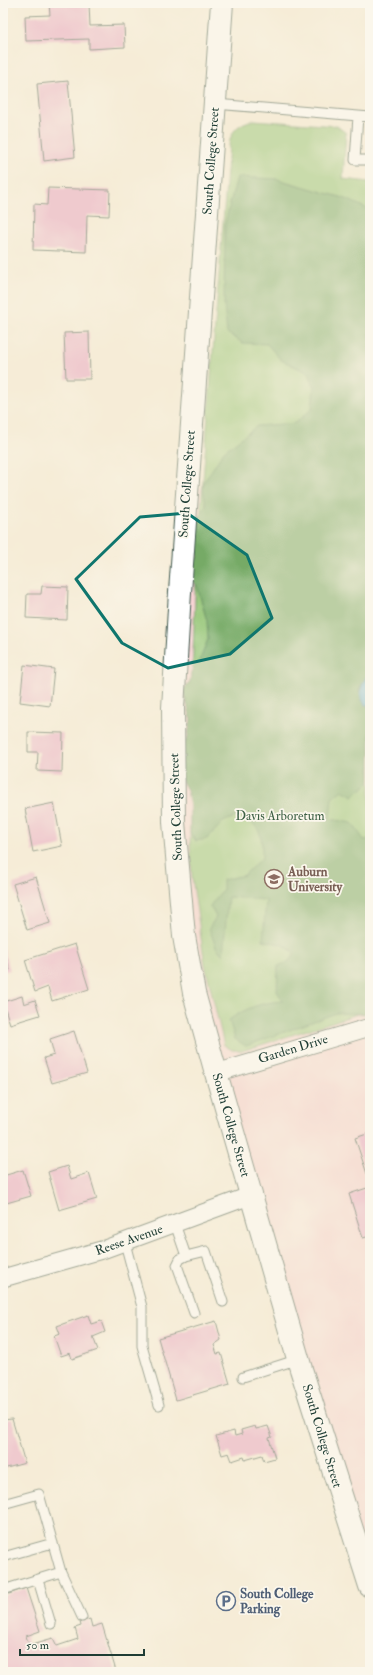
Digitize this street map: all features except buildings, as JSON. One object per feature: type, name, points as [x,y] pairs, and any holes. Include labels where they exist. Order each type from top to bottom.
[{"type":"main road","name":"South College Street","points":[[222,3],[180,592],[174,730],[174,822],[184,936],[194,993],[216,1073],[299,1359],[370,1586]]},
{"type":"street","name":"Garden Drive","points":[[216,1073],[370,1027]]},
{"type":"street","name":"Reese Avenue","points":[[3,1278],[125,1243],[252,1195]]},
{"type":"lane","points":[[215,104],[370,117]]},
{"type":"lane","points":[[358,116],[355,160],[370,160]]},
{"type":"lane","points":[[175,1224],[186,1256]]},
{"type":"lane","points":[[125,1243],[142,1307],[142,1346],[159,1405]]},
{"type":"lane","points":[[194,1313],[177,1265],[180,1259],[186,1256],[206,1251],[223,1302]]},
{"type":"lane","points":[[243,1377],[299,1359]]},
{"type":"lane","points":[[3,1504],[39,1494],[61,1572],[82,1617]]},
{"type":"lane","points":[[3,1557],[53,1543]]},
{"type":"lane","points":[[3,1590],[61,1572]]},
{"type":"lane","points":[[38,1580],[51,1624]]},
{"type":"highlighted area","points":[[187,513],[247,555],[272,618],[230,654],[168,668],[122,643],[76,579],[140,517]]},
{"type":"shaded area","name":"Davis Arboretum","points":[[254,120],[337,126],[346,133],[343,179],[370,182],[370,1579],[216,1073],[174,822],[187,487],[203,488],[230,138],[238,126]]},
{"type":"green space","name":"Davis Arboretum","points":[[254,120],[337,126],[346,133],[343,179],[370,182],[370,1010],[242,1051],[232,1050],[224,1045],[205,965],[192,878],[190,841],[191,709],[196,570],[229,145],[234,131],[240,125]]},
{"type":"green space","name":"Davis Arboretum","points":[[237,177],[277,179],[344,198],[370,210],[370,670],[359,690],[365,705],[370,705],[370,782],[353,796],[342,790],[332,798],[330,819],[352,823],[364,840],[370,839],[370,1014],[336,1013],[246,1046],[235,1039],[229,1020],[254,1006],[283,1001],[277,991],[278,966],[288,962],[295,953],[283,945],[263,940],[266,900],[228,897],[223,955],[216,947],[209,928],[216,917],[210,906],[223,889],[223,880],[244,875],[262,858],[262,843],[257,828],[240,815],[223,822],[207,839],[196,841],[190,833],[190,807],[187,790],[179,776],[175,745],[187,740],[191,719],[183,690],[190,682],[191,672],[200,660],[208,639],[207,621],[197,586],[191,579],[193,564],[198,556],[196,522],[206,506],[203,488],[204,482],[224,451],[257,426],[295,423],[312,409],[314,387],[309,373],[281,360],[267,344],[243,343],[227,333],[224,306],[225,223]]},
{"type":"water","points":[[370,670],[370,705],[365,705],[362,700],[361,691],[363,683]]},
{"type":"place","name":"Auburn University","points":[[274,879]]},
{"type":"place","name":"South College Parking","points":[[226,1601]]}]
